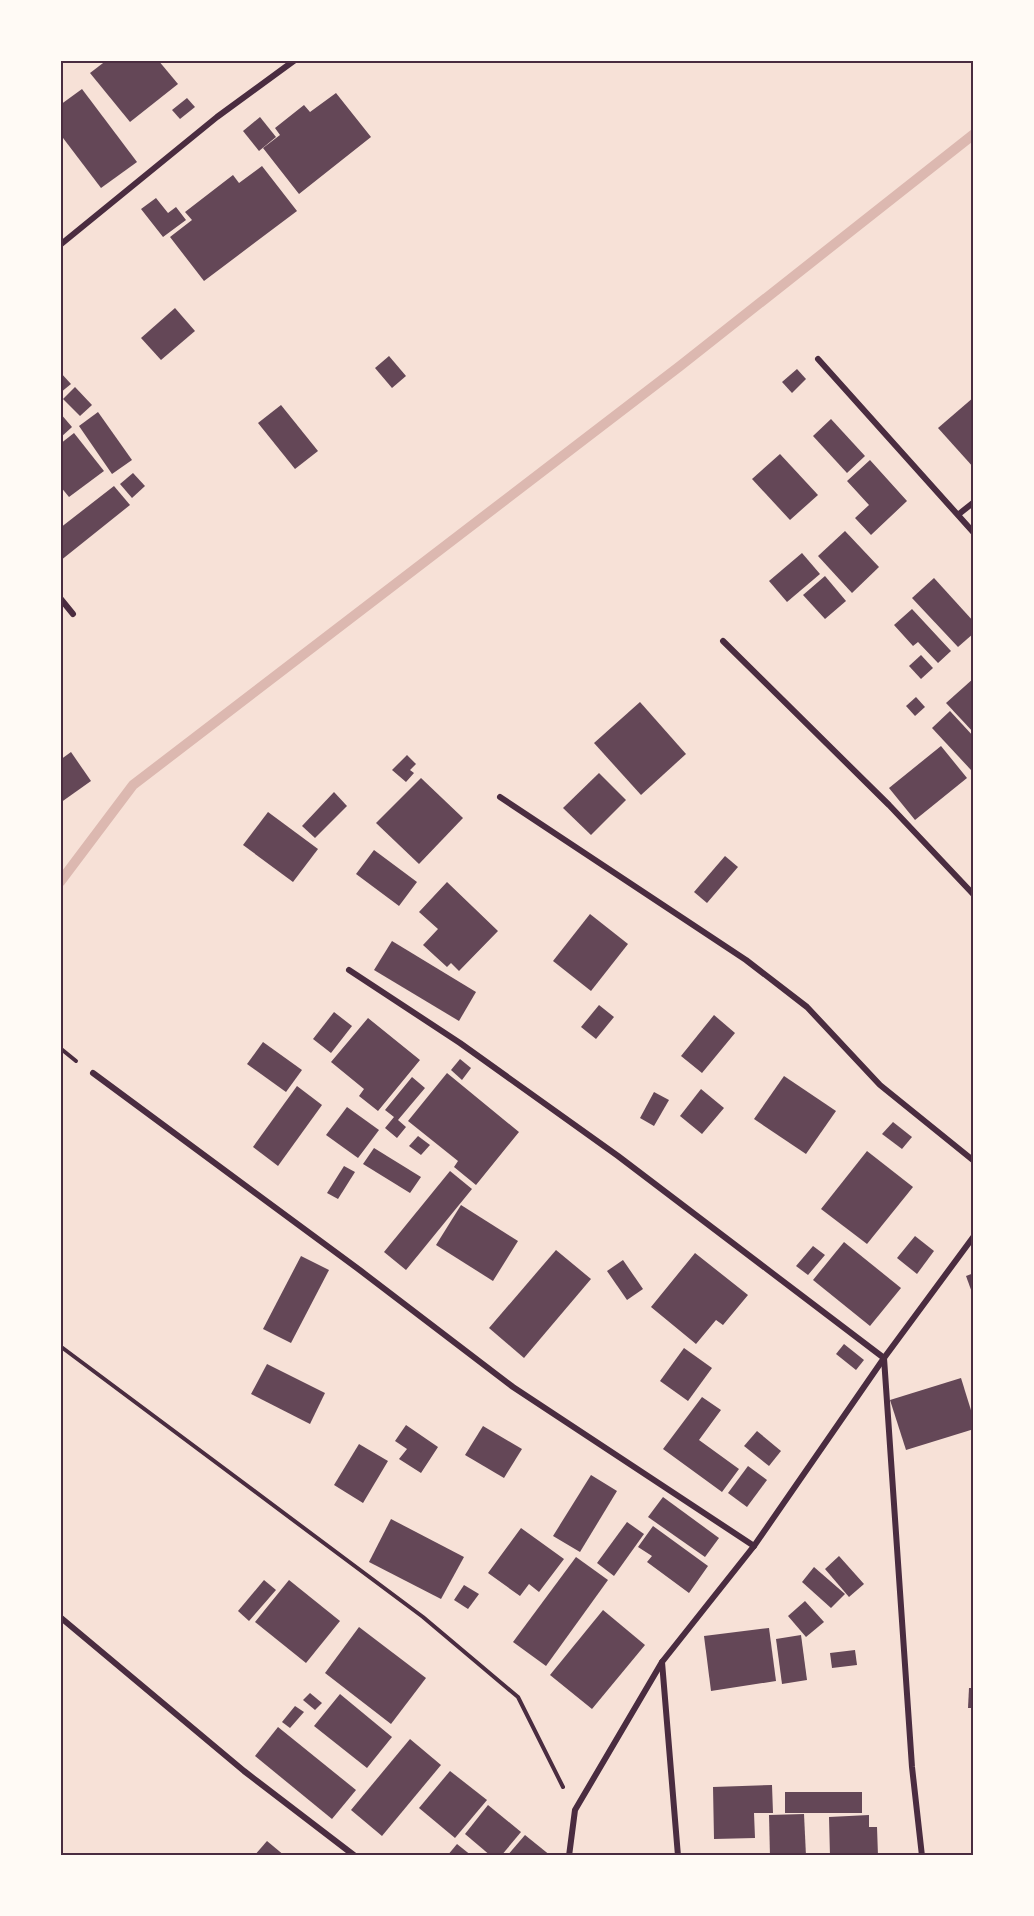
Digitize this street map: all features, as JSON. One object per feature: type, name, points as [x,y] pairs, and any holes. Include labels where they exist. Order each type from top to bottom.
[{"type":"street","points":[[60,246],[217,117],[295,60]]},
{"type":"street","points":[[818,359],[974,533]]},
{"type":"street","points":[[959,514],[974,502]]},
{"type":"street","points":[[60,598],[73,614]]},
{"type":"street","points":[[723,641],[888,805],[974,895]]},
{"type":"street","points":[[500,797],[755,967],[807,1007],[880,1085],[974,1161]]},
{"type":"street","points":[[349,970],[460,1043],[609,1149],[884,1358],[911,1755],[922,1856]]},
{"type":"street","points":[[93,1073],[361,1271],[513,1388],[754,1545]]},
{"type":"street","points":[[569,1856],[575,1810],[662,1662],[754,1545],[884,1358],[974,1236]]},
{"type":"street","points":[[60,1617],[244,1771],[355,1856]]},
{"type":"street","points":[[662,1662],[678,1856]]},
{"type":"path","points":[[60,1346],[423,1617],[518,1698],[575,1810]]},
{"type":"building","points":[[107,60],[158,60],[178,84],[130,122],[90,73]]},
{"type":"building","points":[[82,89],[137,162],[101,188],[60,134],[60,105]]},
{"type":"building","points":[[336,93],[371,137],[299,194],[263,148],[280,135],[275,128],[304,105],[310,112]]},
{"type":"building","points":[[187,98],[195,107],[180,119],[172,110]]},
{"type":"building","points":[[260,117],[276,137],[259,151],[243,131]]},
{"type":"building","points":[[262,166],[297,211],[204,281],[170,237],[192,220],[185,212],[233,175],[239,183]]},
{"type":"building","points":[[156,198],[168,213],[176,207],[186,220],[163,237],[141,209]]},
{"type":"building","points":[[175,308],[195,331],[161,360],[141,338]]},
{"type":"building","points":[[389,356],[406,376],[392,388],[375,368]]},
{"type":"building","points":[[797,369],[806,379],[792,393],[782,382]]},
{"type":"building","points":[[60,372],[71,384],[60,393]]},
{"type":"building","points":[[75,387],[92,405],[80,416],[63,399]]},
{"type":"building","points":[[974,397],[974,468],[938,428]]},
{"type":"building","points":[[281,405],[318,451],[295,469],[258,423]]},
{"type":"building","points":[[98,412],[132,460],[112,474],[79,426]]},
{"type":"building","points":[[60,413],[72,427],[60,438]]},
{"type":"building","points":[[831,419],[865,456],[847,473],[813,436]]},
{"type":"building","points":[[74,433],[104,471],[69,497],[60,486],[60,444]]},
{"type":"building","points":[[780,454],[818,495],[790,520],[752,479]]},
{"type":"building","points":[[870,460],[907,501],[871,535],[855,518],[869,505],[847,481]]},
{"type":"building","points":[[133,473],[145,486],[132,498],[120,484]]},
{"type":"building","points":[[114,486],[130,505],[60,561],[60,528]]},
{"type":"building","points":[[845,531],[879,567],[852,593],[818,556]]},
{"type":"building","points":[[802,553],[820,574],[787,602],[769,581]]},
{"type":"building","points":[[825,576],[846,601],[825,619],[803,595]]},
{"type":"building","points":[[934,578],[974,622],[974,633],[958,647],[912,598]]},
{"type":"building","points":[[912,609],[951,651],[938,663],[918,642],[913,646],[894,625]]},
{"type":"building","points":[[921,655],[933,668],[921,679],[909,666]]},
{"type":"building","points":[[974,678],[974,733],[946,703]]},
{"type":"building","points":[[916,697],[925,707],[915,716],[906,706]]},
{"type":"building","points":[[640,702],[686,754],[641,795],[594,743]]},
{"type":"building","points":[[950,711],[974,737],[974,767],[971,770],[932,728]]},
{"type":"building","points":[[941,746],[967,778],[915,820],[889,788]]},
{"type":"building","points":[[71,752],[91,781],[60,803],[60,760]]},
{"type":"building","points":[[407,755],[416,764],[410,770],[414,773],[406,782],[392,770]]},
{"type":"building","points":[[599,773],[626,800],[591,835],[563,808]]},
{"type":"building","points":[[421,778],[463,818],[419,864],[376,823]]},
{"type":"building","points":[[334,792],[347,806],[315,838],[302,826]]},
{"type":"building","points":[[268,812],[318,849],[293,882],[243,845]]},
{"type":"building","points":[[374,850],[417,882],[399,906],[356,874]]},
{"type":"building","points":[[725,856],[738,867],[707,903],[694,892]]},
{"type":"building","points":[[447,882],[498,931],[459,971],[451,963],[447,967],[423,945],[438,929],[419,912]]},
{"type":"building","points":[[590,914],[628,944],[591,991],[553,961]]},
{"type":"building","points":[[392,941],[476,992],[459,1021],[374,970]]},
{"type":"building","points":[[599,1005],[614,1017],[596,1039],[581,1027]]},
{"type":"building","points":[[334,1012],[352,1026],[331,1053],[313,1039]]},
{"type":"building","points":[[714,1015],[735,1033],[702,1073],[681,1056]]},
{"type":"building","points":[[368,1018],[420,1060],[378,1111],[359,1096],[364,1089],[331,1062]]},
{"type":"building","points":[[263,1042],[302,1070],[286,1092],[247,1064]]},
{"type":"building","points":[[460,1059],[471,1068],[462,1080],[451,1070]]},
{"type":"building","points":[[447,1073],[519,1132],[476,1185],[454,1167],[458,1161],[408,1121]]},
{"type":"building","points":[[784,1076],[836,1111],[806,1154],[754,1119]]},
{"type":"building","points":[[412,1077],[425,1088],[398,1120],[406,1127],[397,1138],[385,1128],[394,1117],[385,1110]]},
{"type":"building","points":[[297,1086],[322,1105],[278,1166],[253,1147]]},
{"type":"building","points":[[701,1089],[724,1108],[702,1134],[680,1116]]},
{"type":"building","points":[[654,1092],[669,1100],[654,1126],[640,1118]]},
{"type":"building","points":[[347,1107],[379,1130],[358,1158],[326,1135]]},
{"type":"building","points":[[893,1122],[912,1137],[902,1149],[882,1134]]},
{"type":"building","points":[[418,1136],[430,1145],[421,1155],[409,1146]]},
{"type":"building","points":[[374,1148],[421,1177],[410,1193],[363,1164]]},
{"type":"building","points":[[867,1151],[913,1187],[867,1244],[821,1209]]},
{"type":"building","points":[[344,1166],[355,1172],[338,1199],[327,1193]]},
{"type":"building","points":[[450,1171],[472,1189],[406,1270],[384,1252]]},
{"type":"building","points":[[461,1205],[518,1241],[493,1281],[436,1245]]},
{"type":"building","points":[[915,1236],[934,1251],[917,1274],[897,1258]]},
{"type":"building","points":[[844,1242],[901,1288],[870,1326],[813,1280]]},
{"type":"building","points":[[813,1246],[825,1255],[808,1275],[796,1266]]},
{"type":"building","points":[[556,1250],[591,1279],[524,1358],[489,1328]]},
{"type":"building","points":[[695,1253],[748,1295],[723,1325],[716,1320],[696,1344],[651,1307]]},
{"type":"building","points":[[301,1256],[329,1270],[291,1343],[263,1329]]},
{"type":"building","points":[[623,1260],[643,1289],[627,1300],[607,1271]]},
{"type":"building","points":[[974,1273],[974,1298],[966,1276]]},
{"type":"building","points":[[844,1344],[864,1360],[856,1370],[836,1354]]},
{"type":"building","points":[[684,1348],[712,1368],[688,1401],[660,1381]]},
{"type":"building","points":[[267,1364],[325,1393],[310,1424],[251,1394]]},
{"type":"building","points":[[961,1378],[974,1420],[974,1429],[906,1450],[890,1400]]},
{"type":"building","points":[[702,1397],[721,1410],[699,1440],[739,1469],[722,1492],[663,1449]]},
{"type":"building","points":[[406,1425],[438,1447],[421,1473],[399,1459],[407,1449],[395,1441]]},
{"type":"building","points":[[483,1426],[522,1449],[504,1478],[465,1455]]},
{"type":"building","points":[[757,1431],[781,1451],[769,1466],[744,1446]]},
{"type":"building","points":[[359,1444],[388,1461],[363,1503],[334,1485]]},
{"type":"building","points":[[748,1466],[767,1480],[747,1507],[728,1493]]},
{"type":"building","points":[[591,1475],[617,1491],[580,1552],[553,1536]]},
{"type":"building","points":[[663,1497],[719,1538],[705,1557],[648,1517]]},
{"type":"building","points":[[391,1519],[464,1557],[441,1599],[369,1562]]},
{"type":"building","points":[[627,1522],[644,1534],[614,1576],[597,1563]]},
{"type":"building","points":[[653,1526],[708,1566],[689,1593],[647,1562],[652,1556],[638,1547]]},
{"type":"building","points":[[521,1528],[564,1559],[539,1592],[529,1584],[520,1596],[488,1573]]},
{"type":"building","points":[[839,1556],[864,1584],[849,1597],[825,1569]]},
{"type":"building","points":[[576,1557],[608,1580],[546,1666],[513,1642]]},
{"type":"building","points":[[814,1567],[845,1594],[831,1608],[802,1582]]},
{"type":"building","points":[[264,1580],[276,1590],[249,1621],[238,1611]]},
{"type":"building","points":[[289,1580],[340,1621],[306,1663],[255,1622]]},
{"type":"building","points":[[464,1585],[479,1594],[468,1609],[454,1600]]},
{"type":"building","points":[[805,1601],[824,1622],[806,1637],[788,1616]]},
{"type":"building","points":[[603,1610],[645,1645],[592,1709],[550,1675]]},
{"type":"building","points":[[359,1627],[426,1678],[391,1724],[325,1673]]},
{"type":"building","points":[[769,1628],[776,1681],[711,1691],[704,1636]]},
{"type":"building","points":[[801,1635],[807,1680],[782,1684],[776,1639]]},
{"type":"building","points":[[855,1650],[857,1665],[832,1668],[830,1653]]},
{"type":"building","points":[[969,1688],[974,1688],[974,1708],[968,1708]]},
{"type":"building","points":[[310,1693],[322,1703],[315,1710],[303,1700]]},
{"type":"building","points":[[340,1694],[392,1737],[367,1768],[314,1726]]},
{"type":"building","points":[[295,1706],[304,1712],[290,1728],[282,1722]]},
{"type":"building","points":[[278,1727],[356,1790],[332,1819],[255,1756]]},
{"type":"building","points":[[410,1739],[441,1765],[382,1836],[351,1810]]},
{"type":"building","points":[[450,1771],[487,1800],[455,1838],[419,1808]]},
{"type":"building","points":[[772,1785],[773,1813],[754,1813],[755,1838],[714,1839],[713,1787]]},
{"type":"building","points":[[785,1792],[862,1792],[862,1813],[785,1813]]},
{"type":"building","points":[[488,1805],[521,1832],[501,1856],[491,1856],[465,1834]]},
{"type":"building","points":[[804,1814],[806,1856],[770,1856],[769,1815]]},
{"type":"building","points":[[869,1815],[869,1827],[877,1827],[878,1856],[830,1856],[829,1817]]},
{"type":"building","points":[[525,1835],[551,1856],[507,1856]]},
{"type":"building","points":[[267,1841],[285,1856],[254,1856]]},
{"type":"building","points":[[457,1844],[472,1856],[447,1856]]},
{"type":"waterway","points":[[60,882],[133,785],[680,366],[974,134]]}]
